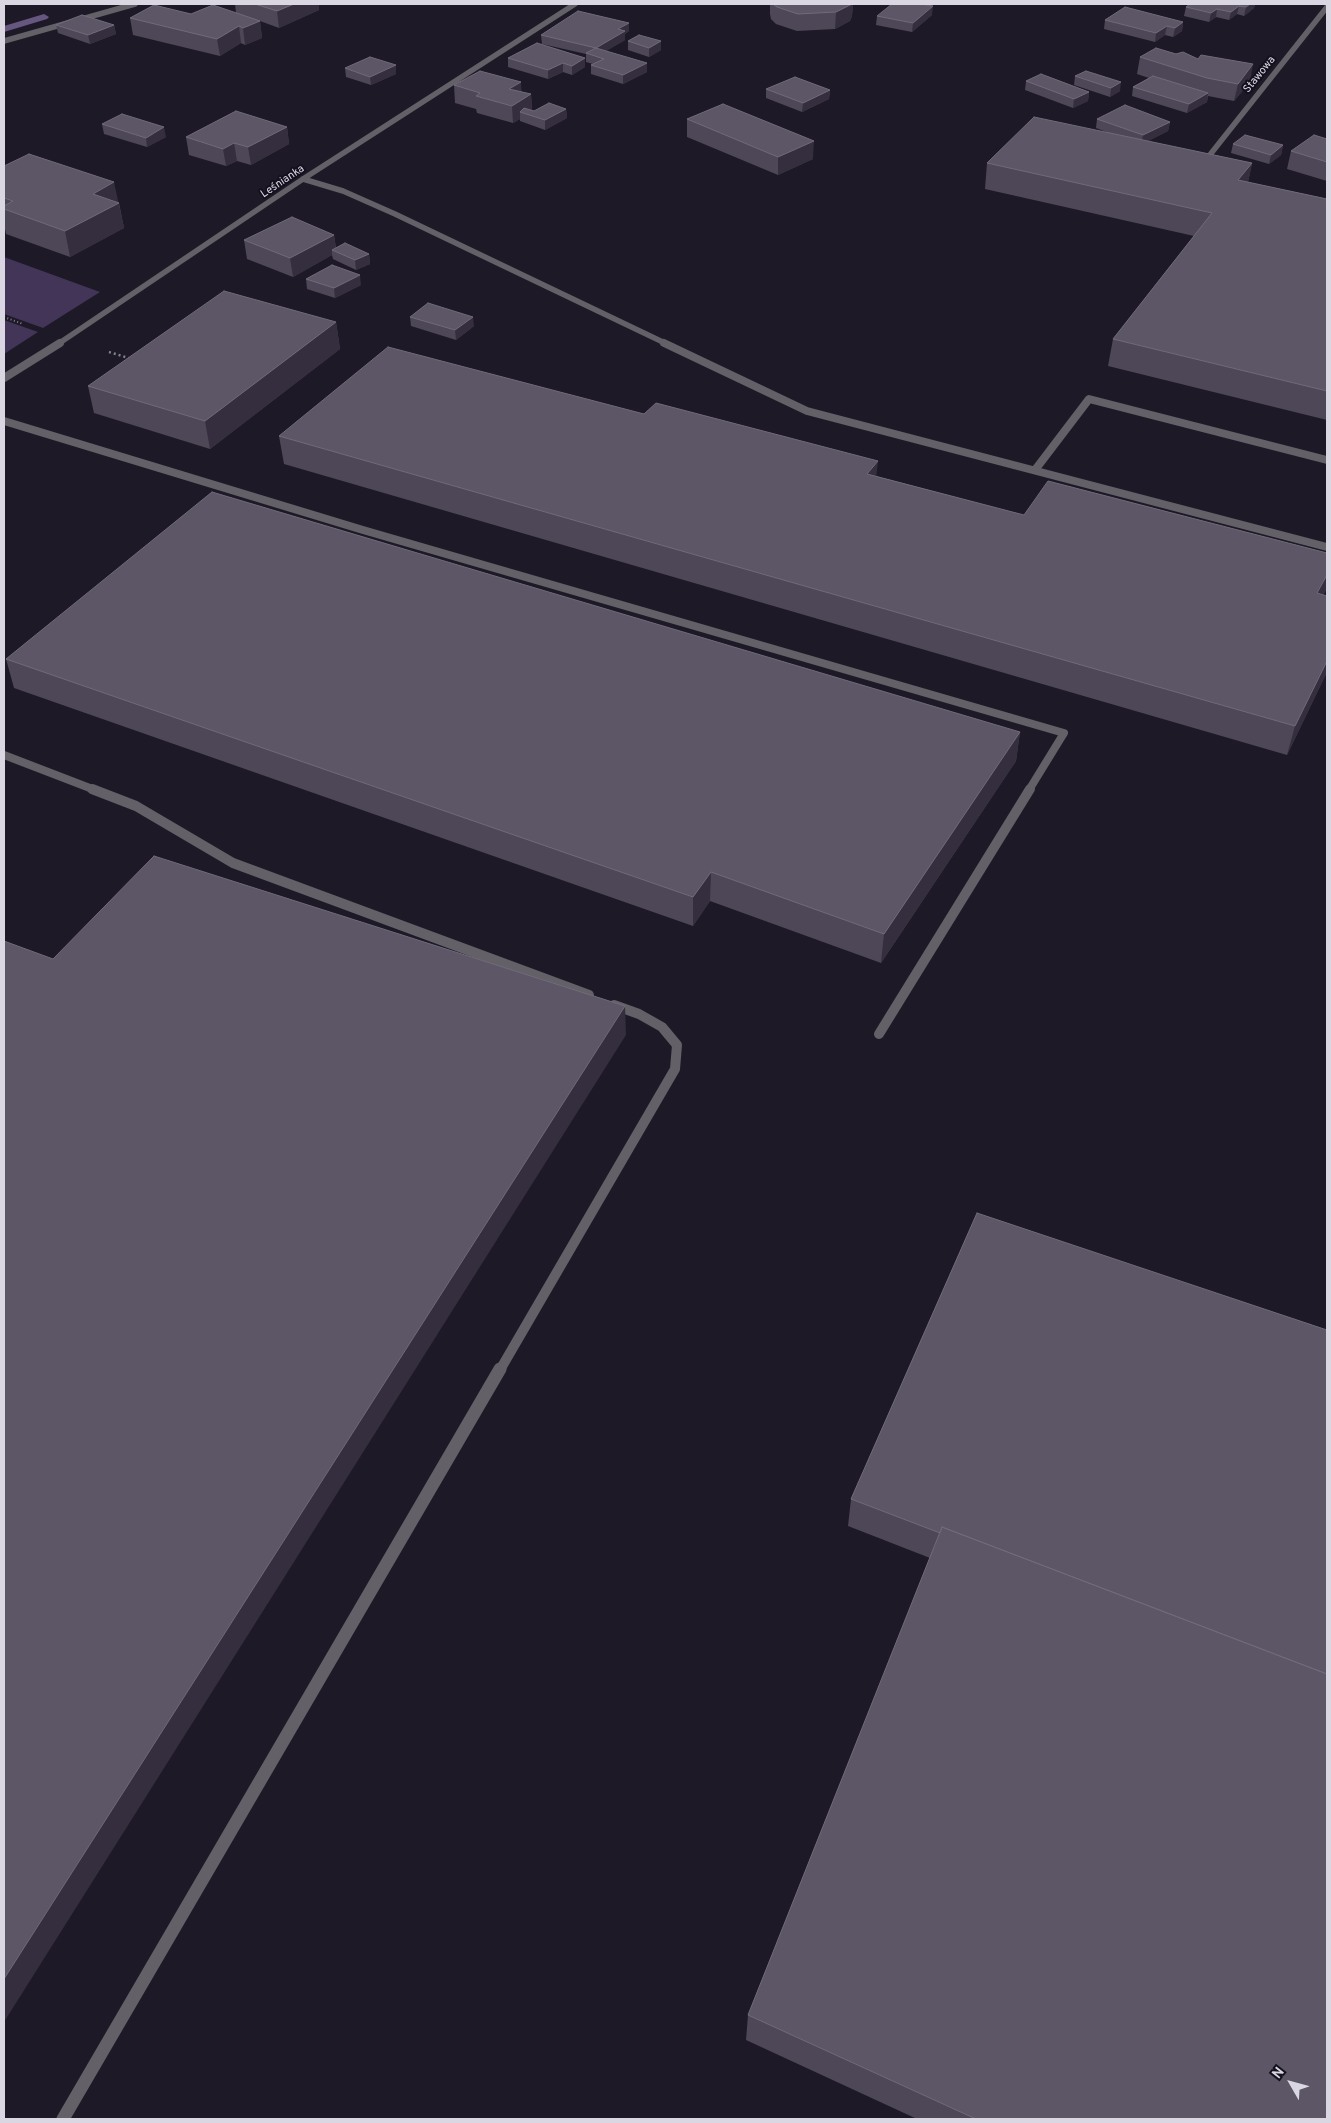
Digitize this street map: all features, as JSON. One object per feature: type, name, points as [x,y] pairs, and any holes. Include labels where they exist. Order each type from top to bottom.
[{"type":"street","points":[[4,41],[135,4]]},
{"type":"street","name":"Leśnianka","points":[[4,378],[66,340],[303,180],[575,4]]},
{"type":"street","name":"Stawowa","points":[[1209,156],[1327,7]]},
{"type":"street","points":[[303,180],[343,191],[395,214],[808,411],[1327,547]]},
{"type":"street","points":[[1035,470],[1089,399],[1327,460]]},
{"type":"street","points":[[4,421],[363,530],[1064,733],[880,1034]]},
{"type":"street","points":[[4,755],[136,806],[234,863],[639,1014],[662,1027],[677,1045],[675,1069],[63,2119]]},
{"type":"path","points":[[101,350],[137,360]]},
{"type":"shaded area","points":[[4,257],[100,292],[43,328],[4,314]]},
{"type":"shaded area","points":[[4,320],[38,332],[4,354]]},
{"type":"building","points":[[255,4],[294,4],[277,11]]},
{"type":"building","points":[[773,4],[852,4],[836,12],[798,14]]},
{"type":"building","points":[[892,4],[933,6],[913,23],[877,16]]},
{"type":"building","points":[[1190,4],[1250,4],[1246,7],[1239,6],[1231,12],[1217,9],[1211,13],[1186,7]]},
{"type":"building","points":[[154,5],[191,14],[213,5],[260,21],[243,28],[239,26],[217,39],[130,18]]},
{"type":"building","points":[[1125,7],[1183,22],[1175,28],[1167,26],[1156,33],[1105,20]]},
{"type":"building","points":[[578,11],[629,23],[618,29],[625,31],[596,48],[541,35]]},
{"type":"building","points":[[82,15],[114,25],[88,35],[56,25]]},
{"type":"building","points":[[639,35],[661,41],[649,48],[628,41]]},
{"type":"building","points":[[537,43],[585,58],[572,66],[563,63],[548,70],[508,58]]},
{"type":"building","points":[[596,48],[647,63],[623,75],[591,65],[604,59],[586,53]]},
{"type":"building","points":[[1156,48],[1176,54],[1183,52],[1198,59],[1201,55],[1253,64],[1238,84],[1207,78],[1140,57]]},
{"type":"building","points":[[370,57],[396,65],[370,77],[345,68]]},
{"type":"building","points":[[480,71],[521,82],[509,89],[531,94],[512,106],[476,96],[480,93],[454,85]]},
{"type":"building","points":[[1086,71],[1121,82],[1111,88],[1075,76]]},
{"type":"building","points":[[1041,74],[1089,92],[1074,99],[1026,81]]},
{"type":"building","points":[[1153,76],[1208,93],[1189,104],[1133,87]]},
{"type":"building","points":[[795,77],[830,90],[803,103],[766,89]]},
{"type":"building","points":[[549,103],[566,109],[545,120],[520,112],[524,108],[534,111]]},
{"type":"building","points":[[723,104],[814,141],[778,157],[687,119]]},
{"type":"building","points":[[1125,105],[1170,122],[1143,135],[1097,119]]},
{"type":"building","points":[[236,111],[287,127],[248,147],[234,143],[223,149],[186,137]]},
{"type":"building","points":[[122,114],[164,127],[146,138],[102,124]]},
{"type":"building","points":[[1034,117],[1252,163],[1238,180],[1327,199],[1327,391],[1113,339],[1212,213],[987,163]]},
{"type":"building","points":[[1245,135],[1283,145],[1271,155],[1233,144]]},
{"type":"building","points":[[1314,135],[1327,139],[1327,162],[1291,151]]},
{"type":"building","points":[[29,154],[114,182],[93,194],[119,203],[65,231],[4,209],[4,206],[13,201],[4,198],[4,166]]},
{"type":"building","points":[[292,217],[334,235],[290,258],[244,240]]},
{"type":"building","points":[[345,243],[369,254],[355,260],[332,250]]},
{"type":"building","points":[[332,265],[360,275],[334,288],[306,279]]},
{"type":"building","points":[[224,291],[336,322],[205,421],[88,386]]},
{"type":"building","points":[[428,303],[473,317],[455,330],[410,317]]},
{"type":"building","points":[[388,347],[644,414],[656,403],[878,461],[867,474],[1024,515],[1048,481],[1327,553],[1327,575],[1317,593],[1327,596],[1327,661],[1295,726],[279,436]]},
{"type":"building","points":[[212,492],[1020,732],[884,934],[711,872],[693,897],[6,659]]},
{"type":"building","points":[[154,856],[625,1006],[4,1979],[4,941],[53,959]]},
{"type":"building","points":[[977,1213],[1327,1330],[1327,1674],[942,1527],[940,1533],[851,1499]]},
{"type":"building","points":[[942,1527],[1327,1674],[1327,2119],[976,2119],[748,2015]]},
{"type":"waterway","points":[[4,29],[44,17]]}]
